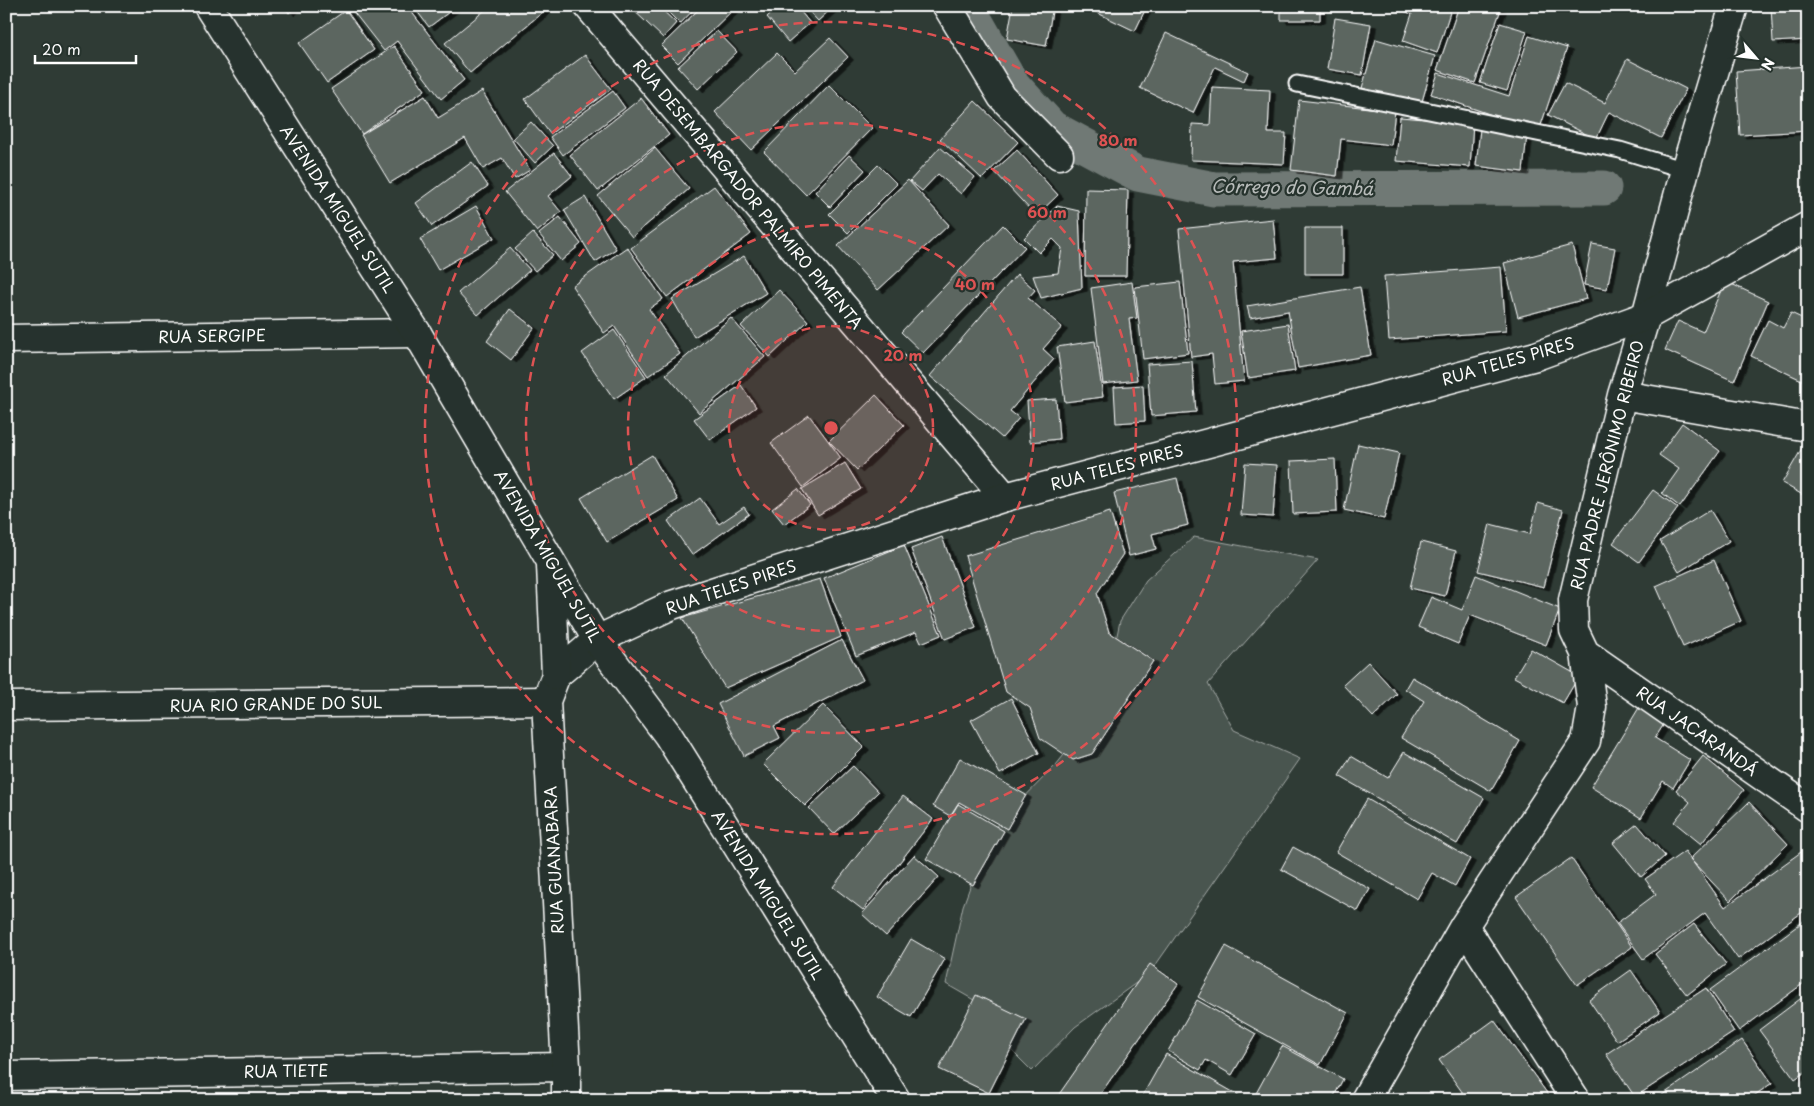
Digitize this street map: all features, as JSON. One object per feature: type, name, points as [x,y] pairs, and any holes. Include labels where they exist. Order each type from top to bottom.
[{"type":"street","name":"AVENIDA MIGUEL SUTIL","points":[[208,6],[417,333],[597,640],[668,735],[896,1100]]},
{"type":"street","name":"RUA DESEMBARGADOR PALMIRO PIMENTA","points":[[588,6],[1005,497]]},
{"type":"street","points":[[947,6],[1002,97],[1059,155]]},
{"type":"street","name":"RUA PADRE JERÔNIMO RIBEIRO","points":[[1365,1100],[1464,926],[1586,741],[1592,707],[1585,653],[1574,630],[1573,600],[1622,395],[1646,316],[1685,170],[1734,6]]},
{"type":"street","name":"RUA TELES PIRES","points":[[597,640],[672,606],[1005,497],[1536,356],[1646,316],[1808,226]]},
{"type":"street","name":"RUA SERGIPE","points":[[6,339],[417,333]]},
{"type":"street","points":[[1622,395],[1808,427]]},
{"type":"street","points":[[551,561],[556,675]]},
{"type":"street","name":"RUA GUANABARA","points":[[566,1100],[566,1067],[546,702],[556,675],[597,640]]},
{"type":"street","name":"RUA JACARANDÁ","points":[[1585,653],[1808,808]]},
{"type":"street","name":"RUA RIO GRANDE DO SUL","points":[[6,706],[546,702]]},
{"type":"street","points":[[1464,926],[1576,1100]]},
{"type":"street","name":"RUA TIETE","points":[[6,1076],[566,1067]]},
{"type":"lane","points":[[1297,84],[1620,150],[1685,170]]},
{"type":"shaded area","points":[[1194,537],[1318,560],[1208,684],[1234,730],[1300,759],[1150,973],[1075,1027],[1032,1071],[999,1038],[986,1007],[946,984],[963,906],[990,832],[1056,765],[1102,707],[1120,621],[1146,580]]},
{"type":"building","points":[[284,6],[296,6],[289,13]]},
{"type":"building","points":[[357,6],[407,6],[464,80],[441,99],[397,41],[384,51],[352,10]]},
{"type":"building","points":[[413,6],[457,6],[429,27]]},
{"type":"building","points":[[490,6],[550,6],[470,73],[445,43]]},
{"type":"building","points":[[629,6],[658,6],[676,23],[663,38]]},
{"type":"building","points":[[664,6],[697,6],[680,24]]},
{"type":"building","points":[[702,6],[737,6],[678,63],[661,46]]},
{"type":"building","points":[[779,6],[796,6],[810,23],[788,42],[767,17]]},
{"type":"building","points":[[804,6],[834,6],[818,21]]},
{"type":"building","points":[[1013,6],[1053,6],[1046,46],[1007,39]]},
{"type":"building","points":[[1083,6],[1147,6],[1135,31]]},
{"type":"building","points":[[1281,6],[1320,6],[1320,20],[1281,20]]},
{"type":"building","points":[[1389,6],[1452,6],[1437,53],[1403,41],[1412,14]]},
{"type":"building","points":[[1459,6],[1493,6],[1501,9],[1475,83],[1437,70]]},
{"type":"building","points":[[1771,6],[1808,6],[1808,40],[1773,42]]},
{"type":"building","points":[[346,10],[374,50],[327,83],[299,43]]},
{"type":"building","points":[[1335,18],[1371,24],[1362,75],[1327,69]]},
{"type":"building","points":[[1500,23],[1527,31],[1507,91],[1480,83]]},
{"type":"building","points":[[717,31],[737,52],[698,89],[678,67]]},
{"type":"building","points":[[1166,33],[1248,72],[1244,81],[1215,67],[1193,113],[1140,88]]},
{"type":"building","points":[[1529,36],[1567,48],[1539,131],[1431,94],[1438,73],[1509,96]]},
{"type":"building","points":[[830,38],[848,57],[751,150],[715,112],[777,53],[795,71]]},
{"type":"building","points":[[1376,39],[1435,56],[1421,105],[1362,88]]},
{"type":"building","points":[[394,46],[425,90],[362,134],[331,89]]},
{"type":"building","points":[[585,55],[611,89],[550,134],[525,99]]},
{"type":"building","points":[[1627,59],[1686,89],[1661,138],[1609,112],[1596,139],[1548,115],[1565,83],[1605,103]]},
{"type":"building","points":[[1808,66],[1808,131],[1740,135],[1736,71]]},
{"type":"building","points":[[829,85],[872,128],[806,195],[764,152]]},
{"type":"building","points":[[1212,87],[1270,90],[1268,133],[1286,133],[1284,164],[1191,160],[1192,124],[1210,125]]},
{"type":"building","points":[[482,91],[530,170],[515,179],[502,158],[483,169],[465,138],[390,183],[361,135],[425,96],[438,118]]},
{"type":"building","points":[[613,91],[625,108],[563,155],[550,137]]},
{"type":"building","points":[[641,98],[669,135],[598,191],[570,155]]},
{"type":"building","points":[[1299,100],[1395,111],[1391,145],[1341,139],[1337,176],[1291,170]]},
{"type":"building","points":[[975,101],[1018,142],[982,179],[940,139]]},
{"type":"building","points":[[1400,117],[1473,123],[1470,167],[1396,161]]},
{"type":"building","points":[[531,122],[553,146],[535,163],[513,138]]},
{"type":"building","points":[[1480,129],[1527,134],[1523,172],[1476,166]]},
{"type":"building","points":[[940,147],[975,177],[961,194],[938,174],[922,191],[910,181]]},
{"type":"building","points":[[655,148],[689,189],[632,237],[598,196]]},
{"type":"building","points":[[1017,150],[1058,195],[1036,216],[994,171]]},
{"type":"building","points":[[554,153],[572,176],[548,196],[561,212],[537,232],[505,192]]},
{"type":"building","points":[[849,155],[865,170],[830,207],[815,192]]},
{"type":"building","points":[[472,162],[488,186],[432,226],[416,203]]},
{"type":"building","points":[[878,165],[897,184],[848,233],[829,214]]},
{"type":"building","points":[[908,180],[949,225],[878,290],[838,246]]},
{"type":"building","points":[[714,186],[751,234],[667,297],[631,248]]},
{"type":"building","points":[[1086,189],[1128,190],[1126,276],[1085,276]]},
{"type":"building","points":[[585,197],[616,249],[595,262],[564,210]]},
{"type":"building","points":[[476,206],[494,238],[438,270],[420,239]]},
{"type":"building","points":[[1057,206],[1079,211],[1082,288],[1041,298],[1033,276],[1058,273],[1062,248],[1053,239],[1039,253],[1024,238]]},
{"type":"building","points":[[560,217],[581,244],[561,261],[539,234]]},
{"type":"building","points":[[1273,219],[1277,258],[1233,262],[1244,381],[1215,384],[1212,354],[1191,357],[1179,229]]},
{"type":"building","points":[[1003,225],[1025,247],[923,353],[901,332]]},
{"type":"building","points":[[1305,228],[1343,228],[1343,274],[1305,274]]},
{"type":"building","points":[[533,233],[553,255],[535,271],[515,249]]},
{"type":"building","points":[[1592,244],[1615,248],[1607,289],[1584,285]]},
{"type":"building","points":[[1572,245],[1586,299],[1518,317],[1504,263]]},
{"type":"building","points":[[627,247],[663,299],[649,309],[680,354],[648,376],[614,326],[604,333],[572,286]]},
{"type":"building","points":[[510,248],[530,270],[478,315],[458,293]]},
{"type":"building","points":[[744,256],[766,293],[694,337],[672,299]]},
{"type":"building","points":[[1501,267],[1506,331],[1389,340],[1384,276]]},
{"type":"building","points":[[1017,274],[1035,290],[1028,298],[1062,327],[1043,349],[1054,359],[1010,411],[1019,418],[1002,438],[930,376]]},
{"type":"building","points":[[1725,281],[1768,301],[1734,381],[1665,350],[1678,321],[1703,332]]},
{"type":"building","points":[[1132,282],[1137,318],[1129,319],[1137,380],[1103,384],[1091,288]]},
{"type":"building","points":[[1180,282],[1188,353],[1143,359],[1135,287]]},
{"type":"building","points":[[1360,287],[1371,355],[1298,368],[1288,311],[1250,318],[1247,306]]},
{"type":"building","points":[[779,290],[808,321],[770,357],[741,326]]},
{"type":"building","points":[[510,309],[534,328],[511,360],[487,341]]},
{"type":"building","points":[[1791,313],[1808,321],[1808,383],[1751,356],[1768,320],[1783,328]]},
{"type":"building","points":[[731,318],[765,357],[699,413],[666,374]]},
{"type":"building","points":[[1288,324],[1295,371],[1248,378],[1241,331]]},
{"type":"building","points":[[614,330],[646,377],[614,399],[582,353]]},
{"type":"building","points":[[1095,341],[1103,397],[1065,402],[1057,347]]},
{"type":"building","points":[[1192,361],[1196,412],[1151,416],[1147,364]]},
{"type":"building","points":[[741,385],[756,407],[710,440],[694,419]]},
{"type":"building","points":[[1143,385],[1145,421],[1116,423],[1114,387]]},
{"type":"building","points":[[876,395],[904,425],[857,470],[829,441]]},
{"type":"building","points":[[1056,399],[1059,439],[1030,442],[1027,401]]},
{"type":"building","points":[[809,415],[841,458],[803,487],[771,443]]},
{"type":"building","points":[[1682,423],[1720,451],[1680,507],[1662,493],[1679,469],[1659,455]]},
{"type":"building","points":[[1805,443],[1808,444],[1808,498],[1782,483]]},
{"type":"building","points":[[1358,444],[1399,453],[1384,519],[1344,510]]},
{"type":"building","points":[[652,455],[678,500],[607,542],[581,498]]},
{"type":"building","points":[[1335,459],[1337,512],[1293,514],[1291,461]]},
{"type":"building","points":[[845,463],[861,489],[818,515],[802,489]]},
{"type":"building","points":[[1245,463],[1277,465],[1273,517],[1241,515]]},
{"type":"building","points":[[1177,478],[1188,525],[1152,534],[1156,549],[1129,556],[1114,493]]},
{"type":"building","points":[[798,489],[810,505],[784,524],[772,509]]},
{"type":"building","points":[[1653,490],[1678,508],[1639,562],[1613,543]]},
{"type":"building","points":[[700,498],[719,524],[744,507],[749,514],[692,555],[668,521]]},
{"type":"building","points":[[1538,503],[1563,510],[1544,587],[1478,571],[1490,524],[1530,534]]},
{"type":"building","points":[[1710,510],[1729,541],[1679,572],[1660,541]]},
{"type":"building","points":[[1110,512],[1123,554],[1097,593],[1109,632],[1153,661],[1092,754],[1073,760],[1040,738],[1030,708],[1006,692],[965,556]]},
{"type":"building","points":[[942,537],[976,627],[945,639],[911,549]]},
{"type":"building","points":[[1421,542],[1456,551],[1445,596],[1410,588]]},
{"type":"building","points":[[904,545],[941,635],[921,643],[916,632],[856,656],[824,578]]},
{"type":"building","points":[[1714,560],[1741,621],[1683,647],[1656,586]]},
{"type":"building","points":[[1476,575],[1560,609],[1546,645],[1470,615],[1458,644],[1418,627],[1431,597],[1462,610]]},
{"type":"building","points":[[820,579],[841,637],[725,688],[682,618]]},
{"type":"building","points":[[842,640],[863,680],[774,726],[780,738],[744,756],[718,704]]},
{"type":"building","points":[[1531,649],[1579,676],[1563,703],[1514,677]]},
{"type":"building","points":[[1368,662],[1397,694],[1373,717],[1343,685]]},
{"type":"building","points":[[1412,677],[1520,741],[1491,791],[1401,738],[1424,701],[1405,689]]},
{"type":"building","points":[[1011,698],[1039,753],[1000,774],[971,720]]},
{"type":"building","points":[[823,705],[864,747],[805,806],[763,764]]},
{"type":"building","points":[[1640,706],[1666,721],[1655,738],[1690,760],[1673,788],[1663,781],[1641,818],[1591,787]]},
{"type":"building","points":[[1404,752],[1484,798],[1457,844],[1339,776],[1351,756],[1388,778]]},
{"type":"building","points":[[1703,756],[1744,790],[1701,844],[1674,822],[1690,802],[1676,790]]},
{"type":"building","points":[[960,758],[1026,795],[1007,829],[959,802],[950,816],[933,806]]},
{"type":"building","points":[[853,766],[878,792],[834,834],[809,808]]},
{"type":"building","points":[[903,796],[933,819],[863,910],[833,887]]},
{"type":"building","points":[[1367,799],[1470,859],[1455,886],[1432,873],[1417,899],[1336,852]]},
{"type":"building","points":[[1749,802],[1788,844],[1730,901],[1690,859]]},
{"type":"building","points":[[958,804],[1004,831],[973,885],[926,859]]},
{"type":"building","points":[[1637,824],[1665,856],[1641,877],[1613,843]]},
{"type":"building","points":[[1293,847],[1370,889],[1358,911],[1281,869]]},
{"type":"building","points":[[1808,847],[1808,908],[1738,959],[1705,913],[1643,959],[1617,923],[1656,894],[1645,879],[1685,851],[1725,907]]},
{"type":"building","points":[[914,855],[939,877],[886,936],[862,914]]},
{"type":"building","points":[[1571,858],[1632,947],[1577,985],[1516,897]]},
{"type":"building","points":[[1808,918],[1808,980],[1739,1031],[1710,990]]},
{"type":"building","points":[[1694,924],[1726,964],[1687,995],[1655,954]]},
{"type":"building","points":[[911,939],[945,959],[911,1017],[877,997]]},
{"type":"building","points":[[1226,946],[1348,1013],[1320,1065],[1198,997]]},
{"type":"building","points":[[1150,964],[1178,984],[1096,1100],[1055,1100]]},
{"type":"building","points":[[1631,970],[1660,1012],[1617,1041],[1589,1000]]},
{"type":"building","points":[[1706,988],[1734,1032],[1635,1097],[1606,1054]]},
{"type":"building","points":[[1808,993],[1808,1070],[1795,1079],[1759,1030]]},
{"type":"building","points":[[976,995],[1026,1019],[989,1093],[939,1069]]},
{"type":"building","points":[[1197,1000],[1256,1034],[1232,1075],[1206,1060],[1200,1070],[1168,1051]]},
{"type":"building","points":[[1494,1020],[1552,1100],[1468,1100],[1439,1060]]},
{"type":"building","points":[[1742,1040],[1772,1083],[1748,1100],[1655,1100]]},
{"type":"building","points":[[1282,1046],[1343,1079],[1332,1100],[1259,1100],[1254,1097]]},
{"type":"building","points":[[1166,1054],[1247,1100],[1140,1100]]},
{"type":"waterway","name":"Córrego do Gambá","points":[[967,6],[1011,83],[1052,128],[1138,174],[1214,189],[1604,188]]}]
